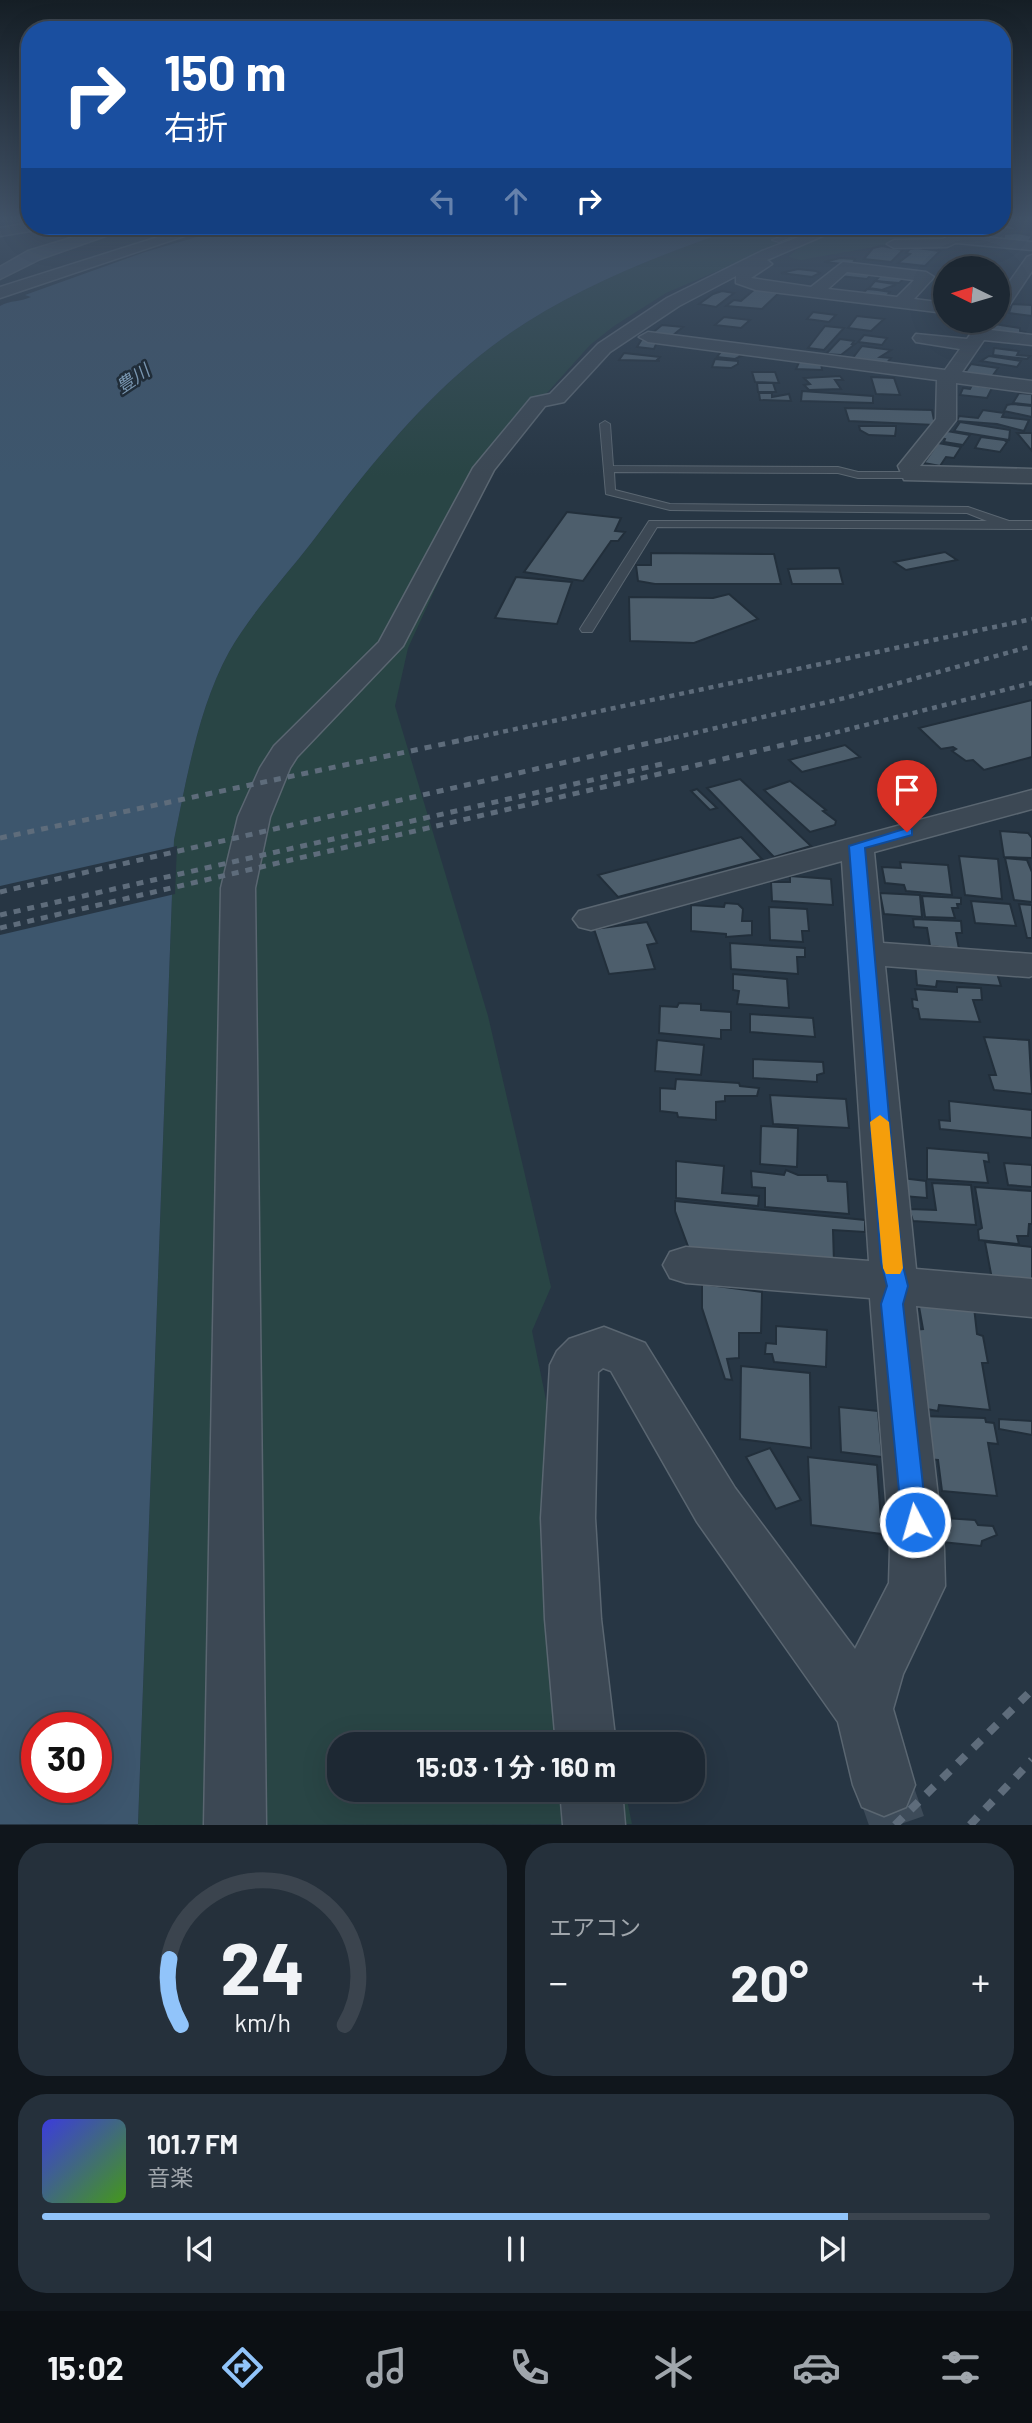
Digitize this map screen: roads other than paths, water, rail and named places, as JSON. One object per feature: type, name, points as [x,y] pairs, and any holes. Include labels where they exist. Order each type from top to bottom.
[{"type":"street","points":[[234,1825],[238,888],[251,822],[285,752],[399,632],[484,468],[538,402],[557,398],[604,348],[668,306]]},
{"type":"street","points":[[866,315],[875,306]]},
{"type":"street","points":[[927,331],[933,331]]},
{"type":"street","points":[[979,333],[949,376],[945,393],[946,420],[913,458],[909,466],[912,475],[1032,476]]},
{"type":"street","points":[[986,333],[1032,340]]},
{"type":"street","points":[[648,337],[1032,387]]},
{"type":"street","points":[[671,354],[686,341]]},
{"type":"street","points":[[810,374],[860,375],[879,367]]},
{"type":"street","points":[[592,919],[1032,799]]},
{"type":"street","points":[[857,846],[892,1262],[897,1286],[892,1304],[917,1549],[918,1586],[876,1668],[864,1709]]},
{"type":"street","points":[[866,953],[1029,965]]},
{"type":"street","points":[[686,1265],[859,1277],[897,1286],[1032,1297]]},
{"type":"street","points":[[585,1732],[573,1619],[568,1518],[574,1365],[586,1353],[604,1347],[628,1357],[716,1505],[864,1709],[884,1785]]},
{"type":"street","points":[[592,1802],[594,1825]]},
{"type":"lane","points":[[605,424],[610,492],[670,507],[968,510],[1008,525]]},
{"type":"lane","points":[[608,469],[838,470],[858,475],[912,475]]},
{"type":"lane","points":[[587,629],[653,523],[1032,525]]},
{"type":"water","name":"豊川","points":[[0,306],[554,306],[519,327],[465,368],[395,438],[247,623],[218,674],[201,720],[174,840],[138,1824],[0,1824]]},
{"type":"tunnel","points":[[884,1785],[898,1825]]},
{"type":"railway","points":[[464,740],[1032,619]]},
{"type":"railway","points":[[664,740],[845,698],[1032,646]]},
{"type":"railway","points":[[806,740],[1032,683]]},
{"type":"railway","points":[[0,838],[472,738]]},
{"type":"railway","points":[[0,892],[671,738]]},
{"type":"railway","points":[[0,928],[813,738]]},
{"type":"railway","points":[[0,915],[662,764]]},
{"type":"railway","points":[[895,1825],[1032,1690]]},
{"type":"railway","points":[[970,1825],[1032,1760]]}]
